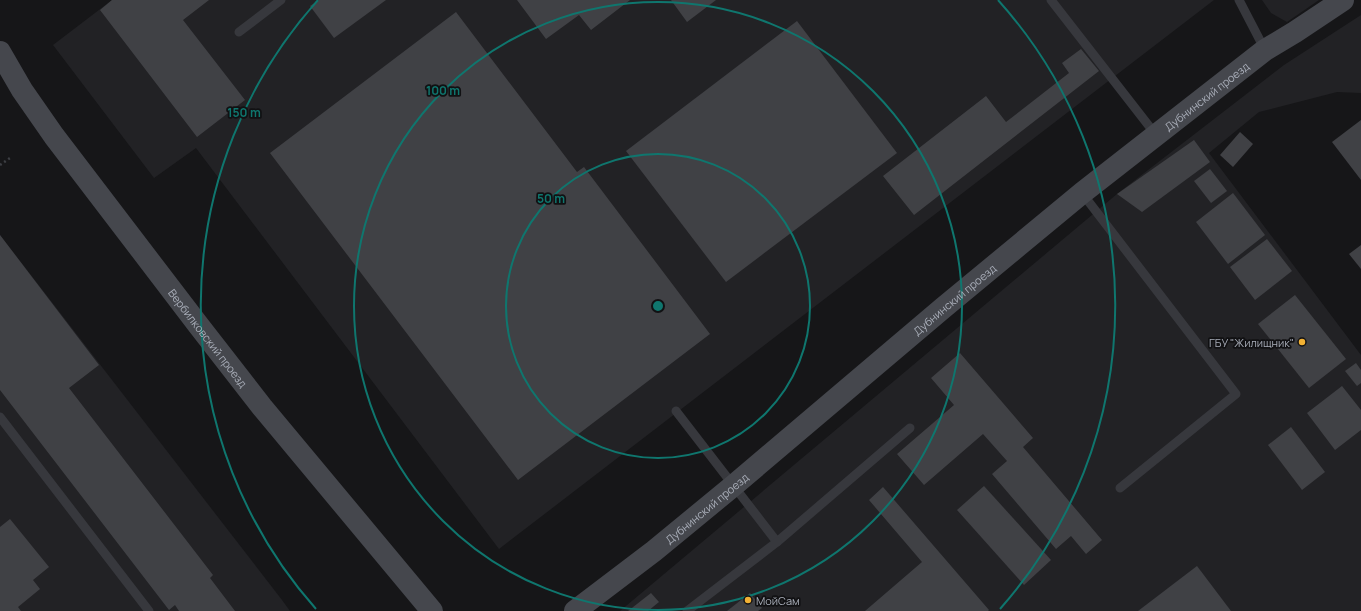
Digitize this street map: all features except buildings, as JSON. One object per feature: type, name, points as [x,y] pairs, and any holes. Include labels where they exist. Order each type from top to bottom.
[{"type":"street","name":"Дубнинский проезд","points":[[575,611],[654,551],[733,486],[949,303],[1082,193],[1265,50],[1343,0]]},
{"type":"street","name":"Вербилковский проезд","points":[[0,52],[22,90],[54,136],[199,326],[262,407],[432,611]]},
{"type":"lane","points":[[239,32],[281,0]]},
{"type":"lane","points":[[1051,0],[1156,135]]},
{"type":"lane","points":[[1239,0],[1265,50]]},
{"type":"lane","points":[[1082,193],[1236,394],[1120,488]]},
{"type":"lane","points":[[676,411],[777,542]]},
{"type":"lane","points":[[0,417],[150,611]]},
{"type":"lane","points":[[687,611],[777,542],[910,428]]},
{"type":"path","points":[[0,165],[10,158]]},
{"type":"shaded area","points":[[112,0],[1214,0],[499,549],[196,148],[154,178],[53,45]]},
{"type":"shaded area","points":[[1262,0],[1319,0],[1287,22],[1271,13]]},
{"type":"shaded area","points":[[1361,15],[1361,93],[1337,92],[1259,112],[1209,153],[1361,355],[1361,611],[620,611],[1117,194],[1284,65]]},
{"type":"shaded area","points":[[0,235],[282,600],[290,611],[0,611]]},
{"type":"place","name":"ГБУ \"Жилищник\"","points":[[1302,342]]},
{"type":"place","name":"МойСам","points":[[748,600]]}]
